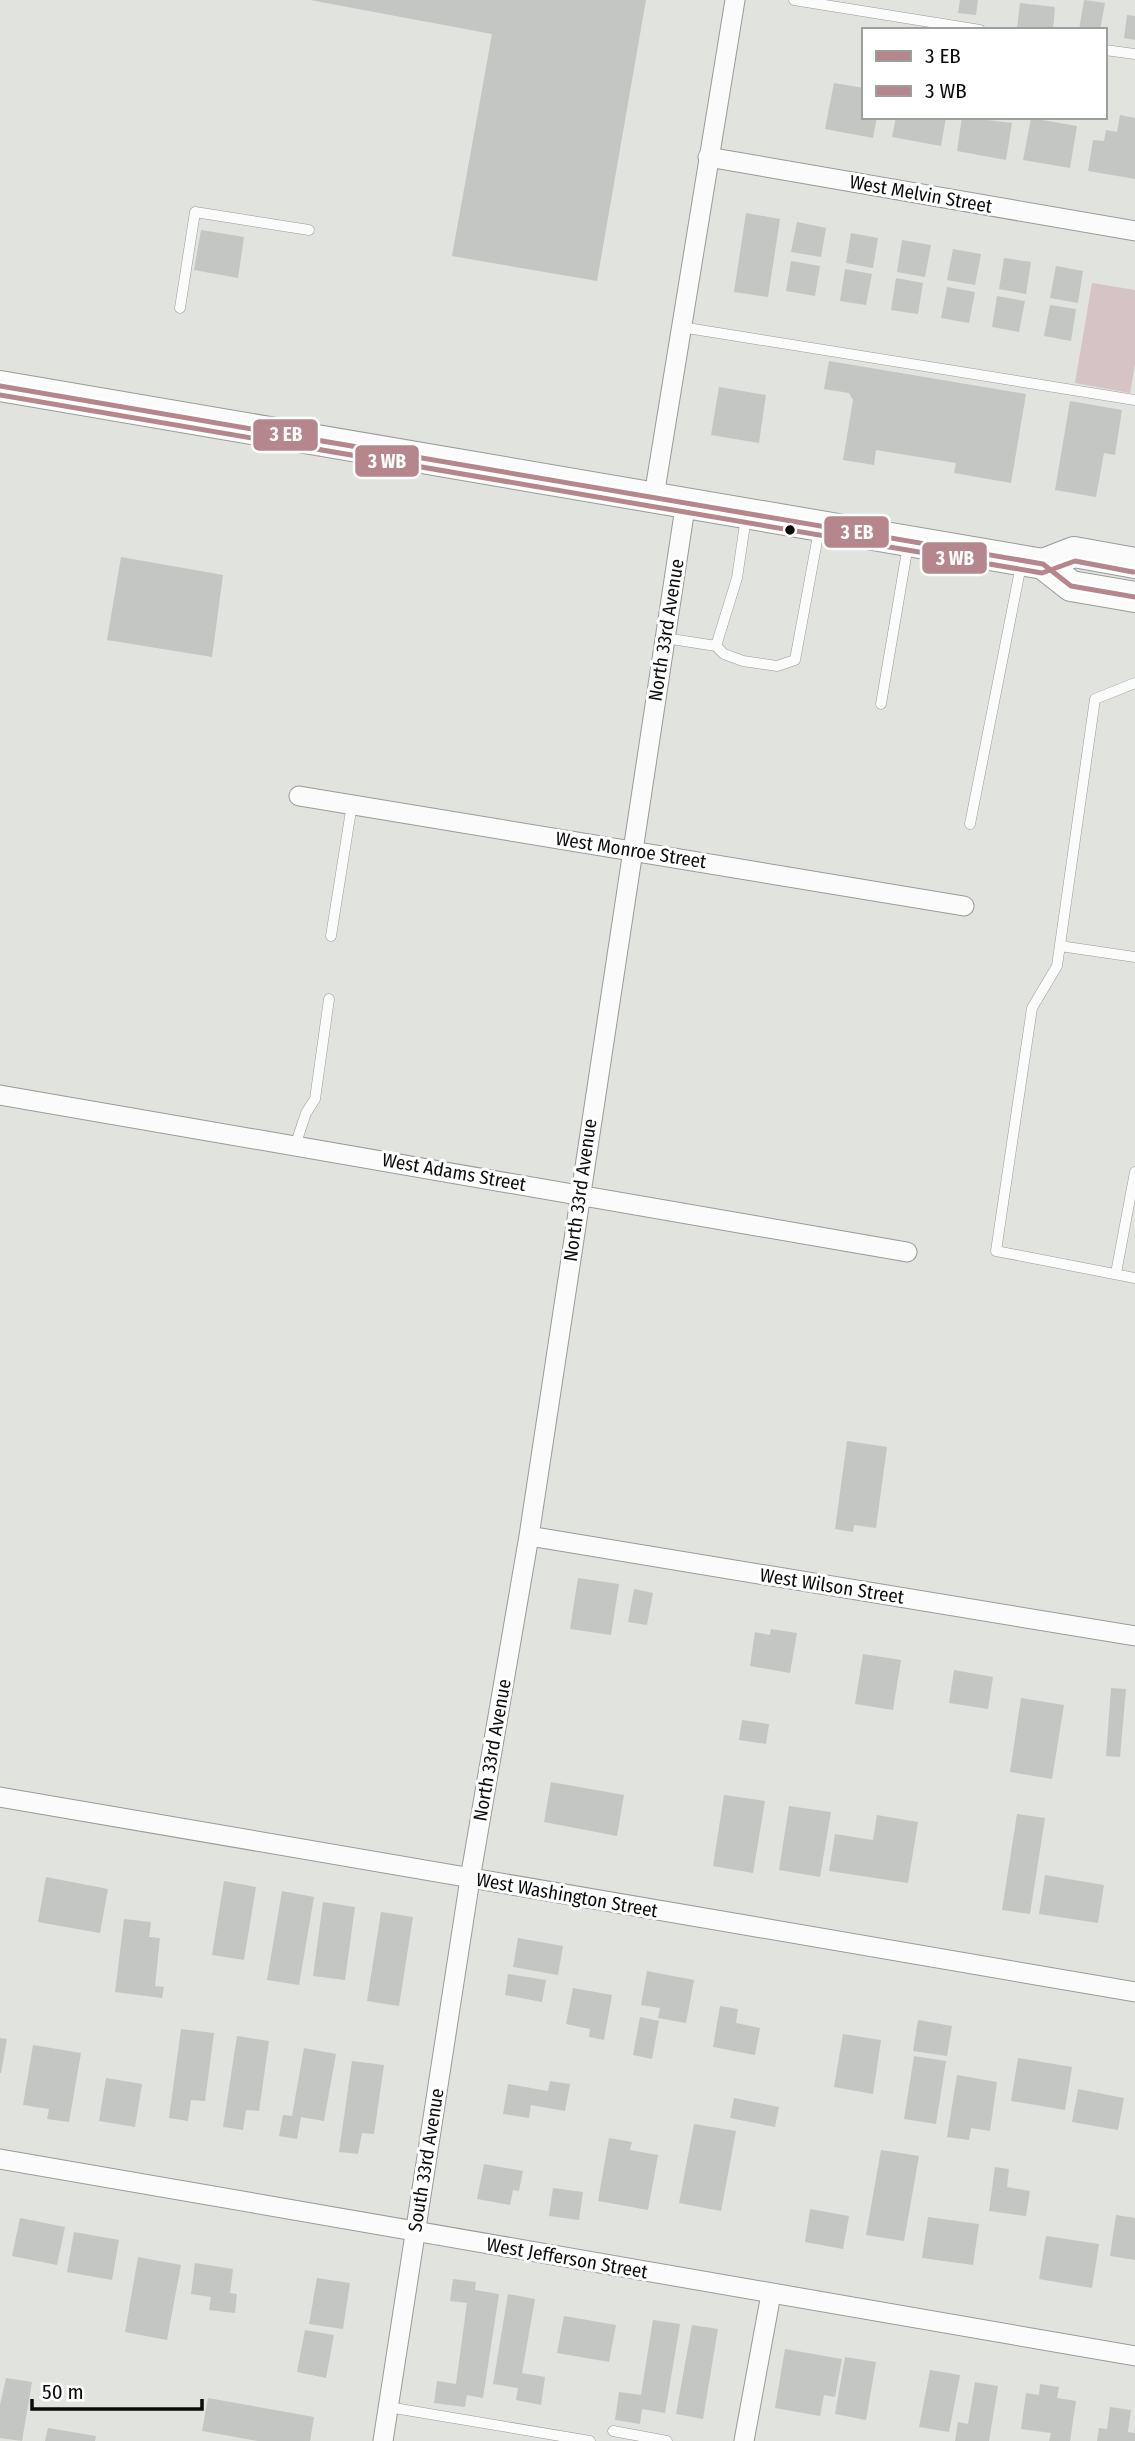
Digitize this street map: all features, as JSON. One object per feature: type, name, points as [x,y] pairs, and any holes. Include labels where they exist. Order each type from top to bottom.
[{"type":"main road","points":[[0,386],[686,501],[1032,563],[1071,586],[1135,597]]},
{"type":"main road","points":[[1032,563],[1074,552],[1135,563]]},
{"type":"street","points":[[654,496],[735,0]]},
{"type":"street","name":"West Melvin Street","points":[[708,157],[1135,231]]},
{"type":"street","name":"North 33rd Avenue","points":[[470,1879],[529,1536],[686,501]]},
{"type":"street","name":"West Monroe Street","points":[[299,796],[964,906]]},
{"type":"street","name":"West Adams Street","points":[[0,1095],[579,1193],[907,1252]]},
{"type":"street","name":"West Wilson Street","points":[[529,1536],[1135,1636]]},
{"type":"street","name":"West Washington Street","points":[[0,1797],[1135,1992]]},
{"type":"street","name":"South 33rd Avenue","points":[[383,2441],[470,1879]]},
{"type":"street","name":"West Jefferson Street","points":[[0,2159],[1135,2356]]},
{"type":"street","points":[[744,2441],[771,2294]]},
{"type":"lane","points":[[794,0],[968,28]]},
{"type":"lane","points":[[1107,50],[1135,54]]},
{"type":"lane","points":[[180,308],[195,212],[309,230]]},
{"type":"lane","points":[[681,327],[1135,400]]},
{"type":"lane","points":[[716,646],[737,578],[747,513]]},
{"type":"lane","points":[[664,638],[716,646],[724,654],[743,661],[777,666],[795,660],[820,525]]},
{"type":"lane","points":[[881,704],[908,541]]},
{"type":"lane","points":[[970,824],[1032,563]]},
{"type":"lane","points":[[1135,683],[1095,699],[1057,966],[1032,1008],[996,1251],[1135,1278]]},
{"type":"lane","points":[[331,936],[352,804]]},
{"type":"lane","points":[[1060,946],[1135,957]]},
{"type":"lane","points":[[295,1146],[306,1113],[315,1099],[329,999]]},
{"type":"lane","points":[[1116,1273],[1135,1172]]},
{"type":"lane","points":[[388,2407],[590,2441]]},
{"type":"lane","points":[[613,2431],[667,2441]]},
{"type":"shaded area","points":[[1092,283],[1135,290],[1135,364],[1130,393],[1075,383]]},
{"type":"building","points":[[310,0],[646,0],[597,281],[452,256],[492,34]]},
{"type":"building","points":[[960,0],[978,0],[976,15],[958,13]]},
{"type":"building","points":[[1084,0],[1105,3],[1100,28],[1079,28]]},
{"type":"building","points":[[1020,3],[1055,7],[1053,28],[1017,28]]},
{"type":"building","points":[[1127,15],[1135,16],[1135,40],[1124,38]]},
{"type":"building","points":[[834,83],[862,88],[862,119],[877,119],[873,138],[825,129]]},
{"type":"building","points":[[1120,115],[1135,118],[1135,179],[1088,171],[1093,140],[1104,141],[1106,130],[1117,132]]},
{"type":"building","points":[[896,119],[946,119],[941,146],[892,137]]},
{"type":"building","points":[[962,119],[1012,123],[1006,160],[957,151]]},
{"type":"building","points":[[1031,119],[1077,126],[1070,168],[1023,160]]},
{"type":"building","points":[[746,213],[780,219],[768,297],[734,292]]},
{"type":"building","points":[[797,222],[826,228],[821,257],[791,252]]},
{"type":"building","points":[[201,230],[244,237],[238,278],[194,270]]},
{"type":"building","points":[[851,233],[878,238],[873,268],[846,263]]},
{"type":"building","points":[[902,240],[931,245],[925,277],[897,272]]},
{"type":"building","points":[[953,249],[981,254],[975,285],[947,280]]},
{"type":"building","points":[[1004,258],[1031,262],[1026,294],[999,289]]},
{"type":"building","points":[[791,261],[820,266],[815,296],[786,291]]},
{"type":"building","points":[[1056,266],[1083,271],[1078,303],[1050,298]]},
{"type":"building","points":[[845,269],[872,274],[866,305],[840,301]]},
{"type":"building","points":[[896,278],[923,283],[918,314],[891,310]]},
{"type":"building","points":[[947,287],[975,292],[969,323],[941,318]]},
{"type":"building","points":[[997,296],[1025,301],[1019,332],[992,327]]},
{"type":"building","points":[[1050,305],[1076,309],[1071,341],[1044,336]]},
{"type":"building","points":[[829,361],[1026,394],[1011,483],[954,473],[956,463],[876,450],[874,465],[843,460],[853,400],[849,393],[824,389]]},
{"type":"building","points":[[719,387],[766,395],[759,443],[711,435]]},
{"type":"building","points":[[1070,401],[1122,410],[1115,455],[1104,453],[1096,497],[1055,490]]},
{"type":"building","points":[[121,557],[223,575],[212,657],[107,640]]},
{"type":"building","points":[[847,1441],[887,1447],[876,1528],[854,1525],[853,1532],[835,1529]]},
{"type":"building","points":[[578,1578],[619,1584],[611,1635],[570,1629]]},
{"type":"building","points":[[634,1589],[653,1593],[647,1625],[628,1622]]},
{"type":"building","points":[[771,1629],[797,1633],[790,1673],[750,1666],[755,1632],[770,1635]]},
{"type":"building","points":[[863,1654],[901,1660],[893,1710],[855,1704]]},
{"type":"building","points":[[954,1670],[993,1677],[988,1709],[949,1703]]},
{"type":"building","points":[[1111,1688],[1126,1689],[1120,1757],[1106,1756]]},
{"type":"building","points":[[1021,1698],[1064,1705],[1052,1779],[1010,1772]]},
{"type":"building","points":[[742,1720],[769,1724],[766,1744],[739,1740]]},
{"type":"building","points":[[551,1782],[624,1795],[617,1836],[544,1822]]},
{"type":"building","points":[[724,1795],[765,1801],[753,1873],[713,1866]]},
{"type":"building","points":[[789,1806],[831,1812],[820,1877],[779,1870]]},
{"type":"building","points":[[1017,1814],[1045,1818],[1030,1914],[1002,1910]]},
{"type":"building","points":[[877,1815],[918,1822],[908,1883],[829,1871],[835,1834],[873,1840]]},
{"type":"building","points":[[1045,1875],[1104,1885],[1098,1923],[1039,1914]]},
{"type":"building","points":[[46,1877],[108,1889],[100,1933],[38,1922]]},
{"type":"building","points":[[224,1881],[256,1887],[244,1960],[212,1955]]},
{"type":"building","points":[[282,1891],[314,1897],[299,1985],[267,1980]]},
{"type":"building","points":[[323,1902],[355,1907],[345,1980],[313,1976]]},
{"type":"building","points":[[381,1912],[413,1917],[399,2006],[367,2001]]},
{"type":"building","points":[[124,1919],[151,1922],[149,1937],[160,1938],[155,1986],[164,1987],[162,1998],[115,1992]]},
{"type":"building","points":[[518,1938],[563,1946],[558,1975],[513,1967]]},
{"type":"building","points":[[647,1971],[694,1980],[686,2023],[658,2018],[660,2008],[641,2005]]},
{"type":"building","points":[[508,1974],[546,1980],[542,2002],[505,1995]]},
{"type":"building","points":[[573,1988],[612,1995],[604,2040],[589,2037],[590,2029],[566,2024]]},
{"type":"building","points":[[720,2006],[738,2009],[736,2023],[760,2028],[755,2055],[713,2047]]},
{"type":"building","points":[[640,2017],[659,2021],[652,2059],[633,2055]]},
{"type":"building","points":[[918,2020],[952,2026],[947,2056],[913,2051]]},
{"type":"building","points":[[181,2029],[214,2033],[205,2101],[191,2100],[188,2121],[169,2118]]},
{"type":"building","points":[[843,2034],[881,2040],[873,2094],[834,2087]]},
{"type":"building","points":[[237,2036],[269,2041],[259,2111],[246,2110],[243,2130],[223,2127]]},
{"type":"building","points":[[0,2038],[7,2039],[1,2073],[0,2073]]},
{"type":"building","points":[[33,2045],[81,2053],[69,2122],[47,2119],[49,2109],[23,2105]]},
{"type":"building","points":[[304,2048],[336,2054],[324,2121],[301,2117],[297,2139],[279,2136],[283,2115],[292,2116]]},
{"type":"building","points":[[914,2056],[946,2061],[936,2124],[904,2119]]},
{"type":"building","points":[[1018,2058],[1072,2067],[1065,2110],[1011,2101]]},
{"type":"building","points":[[352,2061],[384,2065],[374,2134],[362,2133],[358,2154],[339,2152]]},
{"type":"building","points":[[957,2075],[997,2082],[990,2131],[971,2128],[969,2140],[947,2137]]},
{"type":"building","points":[[106,2078],[142,2084],[135,2127],[99,2121]]},
{"type":"building","points":[[550,2081],[570,2084],[565,2111],[531,2105],[529,2118],[503,2114],[508,2084],[548,2091]]},
{"type":"building","points":[[1078,2089],[1124,2098],[1118,2130],[1072,2122]]},
{"type":"building","points":[[734,2098],[779,2107],[775,2127],[730,2118]]},
{"type":"building","points":[[694,2124],[736,2131],[721,2211],[679,2203]]},
{"type":"building","points":[[609,2138],[632,2142],[630,2150],[658,2155],[648,2210],[598,2201]]},
{"type":"building","points":[[881,2150],[919,2156],[904,2241],[866,2235]]},
{"type":"building","points":[[484,2164],[523,2171],[519,2191],[513,2190],[510,2205],[477,2199]]},
{"type":"building","points":[[995,2167],[1009,2169],[1007,2187],[1030,2191],[1026,2216],[989,2211]]},
{"type":"building","points":[[553,2188],[583,2192],[579,2220],[549,2216]]},
{"type":"building","points":[[810,2209],[849,2216],[843,2249],[805,2242]]},
{"type":"building","points":[[1116,2215],[1135,2218],[1135,2260],[1110,2256]]},
{"type":"building","points":[[928,2217],[979,2224],[973,2265],[922,2258]]},
{"type":"building","points":[[20,2218],[65,2227],[57,2265],[12,2256]]},
{"type":"building","points":[[74,2232],[119,2240],[112,2280],[67,2272]]},
{"type":"building","points":[[1046,2236],[1099,2244],[1092,2288],[1039,2279]]},
{"type":"building","points":[[138,2257],[181,2265],[167,2340],[125,2332]]},
{"type":"building","points":[[195,2263],[233,2269],[230,2293],[237,2294],[235,2313],[209,2310],[211,2297],[191,2294]]},
{"type":"building","points":[[317,2278],[350,2283],[343,2329],[309,2324]]},
{"type":"building","points":[[453,2279],[476,2282],[475,2290],[499,2294],[483,2398],[467,2395],[465,2407],[434,2403],[437,2381],[456,2384],[467,2303],[450,2301]]},
{"type":"building","points":[[508,2294],[535,2299],[522,2373],[545,2377],[541,2405],[516,2400],[518,2388],[493,2384]]},
{"type":"building","points":[[564,2316],[616,2325],[609,2362],[557,2353]]},
{"type":"building","points":[[653,2320],[680,2324],[665,2413],[642,2409],[640,2424],[615,2420],[619,2392],[641,2395]]},
{"type":"building","points":[[692,2325],[718,2329],[703,2419],[676,2414]]},
{"type":"building","points":[[305,2330],[334,2335],[326,2378],[297,2372]]},
{"type":"building","points":[[785,2349],[842,2359],[835,2397],[824,2395],[820,2416],[775,2408]]},
{"type":"building","points":[[845,2357],[876,2362],[866,2420],[835,2414]]},
{"type":"building","points":[[930,2370],[960,2375],[949,2432],[919,2427]]},
{"type":"building","points":[[6,2378],[32,2382],[22,2441],[0,2438],[0,2405]]},
{"type":"building","points":[[975,2382],[998,2386],[989,2441],[955,2441],[958,2422],[968,2424]]},
{"type":"building","points":[[1040,2384],[1059,2387],[1057,2398],[1076,2401],[1070,2441],[1049,2441],[1051,2433],[1021,2429],[1026,2393],[1039,2395]]},
{"type":"building","points":[[208,2398],[314,2417],[310,2441],[258,2441],[202,2431]]},
{"type":"building","points":[[1110,2407],[1131,2410],[1128,2432],[1135,2433],[1135,2441],[1097,2441],[1099,2428],[1107,2429]]},
{"type":"building","points":[[48,2428],[96,2436],[95,2441],[45,2441]]},
{"type":"transit line","points":[[0,386],[1043,564],[1071,586],[1135,597]]},
{"type":"transit line","points":[[0,395],[1042,573],[1075,561],[1133,572]]}]
